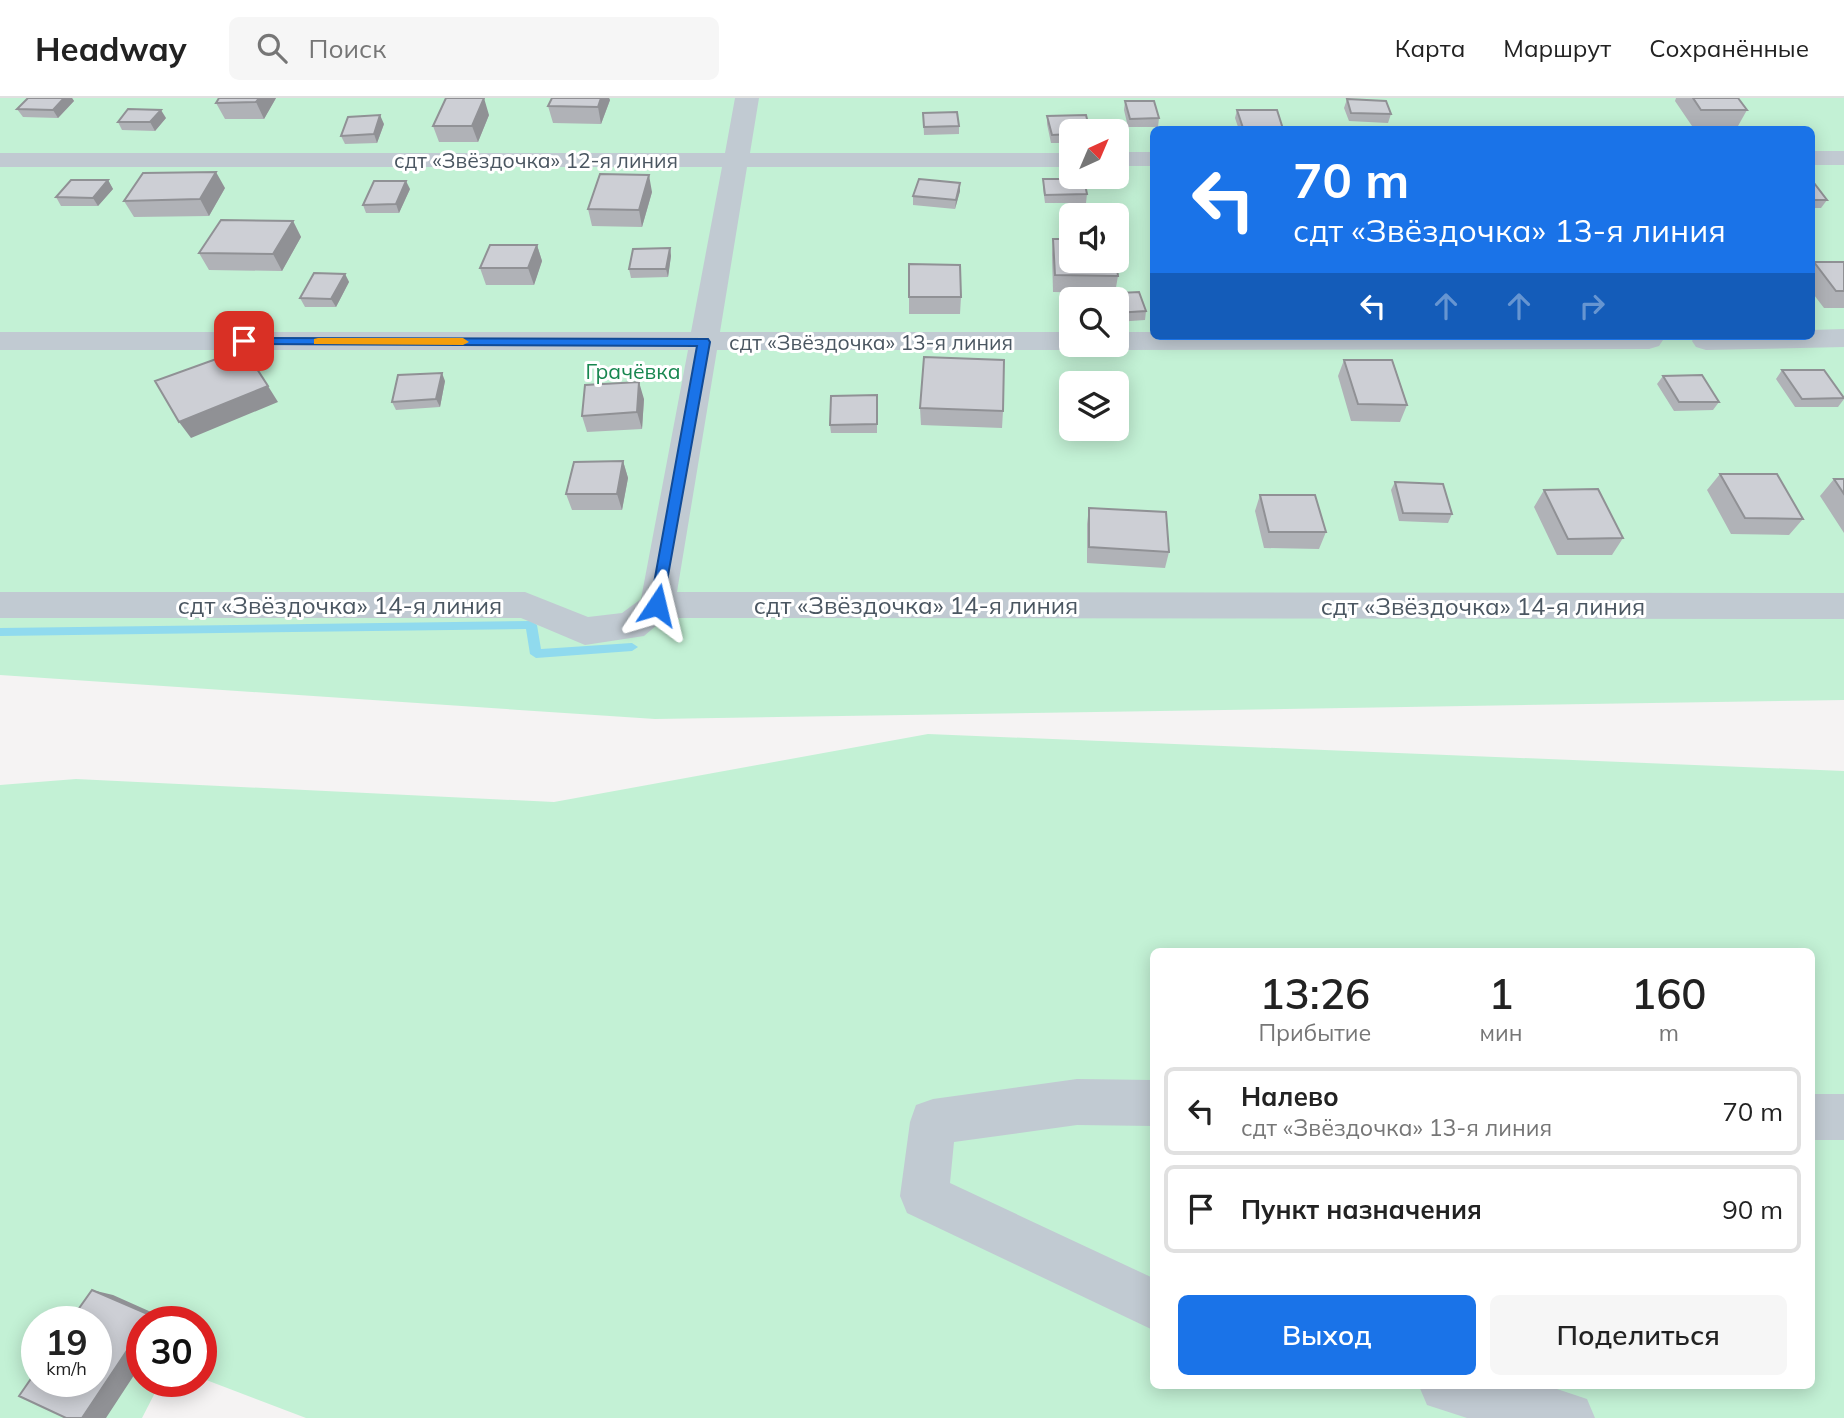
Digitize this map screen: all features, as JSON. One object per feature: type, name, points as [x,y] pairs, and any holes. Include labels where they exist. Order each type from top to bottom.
[{"type":"street","points":[[657,605],[747,98]]},
{"type":"street","points":[[1815,158],[1844,158]]},
{"type":"street","points":[[1129,159],[1150,159]]},
{"type":"street","name":"сдт «Звёздочка» 12-я линия","points":[[0,160],[1059,160]]},
{"type":"street","points":[[1815,339],[1844,338]]},
{"type":"street","points":[[1129,341],[1649,340]]},
{"type":"street","points":[[1706,341],[1752,340]]},
{"type":"street","name":"сдт «Звёздочка» 13-я линия","points":[[0,341],[1059,341]]},
{"type":"street","name":"сдт «Звёздочка» 14-я линия","points":[[0,605],[524,605],[585,631],[631,626],[657,605],[1844,607]]},
{"type":"street","points":[[1150,1104],[1077,1102],[933,1122],[924,1196],[1150,1303]]},
{"type":"street","points":[[1815,1116],[1844,1117]]},
{"type":"street","points":[[1457,1389],[1568,1418]]},
{"type":"green space","name":"Грачёвка","points":[[0,98],[1844,98],[1844,700],[655,719],[0,675]]},
{"type":"green space","points":[[928,734],[1844,771],[1844,1418],[306,1418],[217,1384],[217,1306],[126,1306],[126,1397],[153,1397],[142,1418],[0,1418],[0,785],[76,779],[554,802]]},
{"type":"building","points":[[28,98],[64,98],[53,110],[17,109]]},
{"type":"building","points":[[219,98],[259,98],[256,102],[216,103]]},
{"type":"building","points":[[446,98],[484,98],[472,126],[433,126]]},
{"type":"building","points":[[552,98],[601,98],[598,107],[548,106]]},
{"type":"building","points":[[1693,98],[1738,98],[1747,110],[1701,110]]},
{"type":"building","points":[[1347,99],[1386,101],[1391,114],[1351,113]]},
{"type":"building","points":[[1125,101],[1154,101],[1159,118],[1130,119]]},
{"type":"building","points":[[128,109],[161,110],[150,122],[118,122]]},
{"type":"building","points":[[1237,110],[1277,110],[1282,126],[1242,126]]},
{"type":"building","points":[[957,112],[959,126],[924,127],[923,113]]},
{"type":"building","points":[[380,115],[374,134],[341,136],[348,117]]},
{"type":"building","points":[[1086,115],[1087,119],[1059,119],[1059,135],[1052,135],[1047,116]]},
{"type":"building","points":[[216,172],[200,199],[124,201],[143,173]]},
{"type":"building","points":[[600,174],[649,175],[639,210],[588,209]]},
{"type":"building","points":[[919,179],[960,183],[956,200],[913,196]]},
{"type":"building","points":[[1043,179],[1059,179],[1059,189],[1086,189],[1087,194],[1045,195]]},
{"type":"building","points":[[71,180],[108,180],[93,198],[56,197]]},
{"type":"building","points":[[374,181],[406,181],[396,204],[363,205]]},
{"type":"building","points":[[1815,184],[1827,200],[1815,200]]},
{"type":"building","points":[[221,220],[293,221],[273,254],[199,253]]},
{"type":"building","points":[[1053,239],[1059,239],[1059,273],[1118,273],[1118,276],[1055,275]]},
{"type":"building","points":[[490,245],[537,245],[528,268],[480,268]]},
{"type":"building","points":[[670,248],[666,269],[629,269],[633,249]]},
{"type":"building","points":[[1815,262],[1844,262],[1844,291],[1836,291]]},
{"type":"building","points":[[909,264],[960,265],[961,297],[909,297]]},
{"type":"building","points":[[314,273],[345,274],[331,299],[300,298]]},
{"type":"building","points":[[1139,292],[1146,311],[1129,312],[1129,293]]},
{"type":"building","points":[[244,349],[268,386],[179,422],[155,381]]},
{"type":"building","points":[[924,357],[1004,360],[1003,411],[920,408]]},
{"type":"building","points":[[1344,360],[1392,360],[1407,405],[1358,404]]},
{"type":"building","points":[[1782,370],[1824,370],[1844,398],[1802,399]]},
{"type":"building","points":[[442,373],[436,399],[392,402],[398,375]]},
{"type":"building","points":[[1702,375],[1719,402],[1679,402],[1663,376]]},
{"type":"building","points":[[639,382],[637,412],[582,416],[585,385]]},
{"type":"building","points":[[877,395],[877,424],[830,425],[831,396]]},
{"type":"building","points":[[623,461],[617,494],[566,494],[574,462]]},
{"type":"building","points":[[1720,474],[1777,474],[1803,519],[1745,518]]},
{"type":"building","points":[[1834,479],[1844,479],[1844,494]]},
{"type":"building","points":[[1395,482],[1443,484],[1452,514],[1403,513]]},
{"type":"building","points":[[1598,489],[1623,538],[1568,539],[1544,490]]},
{"type":"building","points":[[1260,495],[1315,495],[1326,532],[1269,532]]},
{"type":"building","points":[[1089,508],[1166,512],[1169,552],[1089,547]]},
{"type":"building","points":[[92,1290],[129,1306],[126,1306],[126,1352],[112,1373],[112,1306],[81,1306]]},
{"type":"building","points":[[21,1397],[96,1397],[82,1418],[66,1418]]},
{"type":"waterway","points":[[0,632],[531,625],[536,654],[632,647]]},
{"type":"slow traffic","points":[[318,342],[463,342]]},
{"type":"route","points":[[244,341],[704,342],[657,605]]}]
